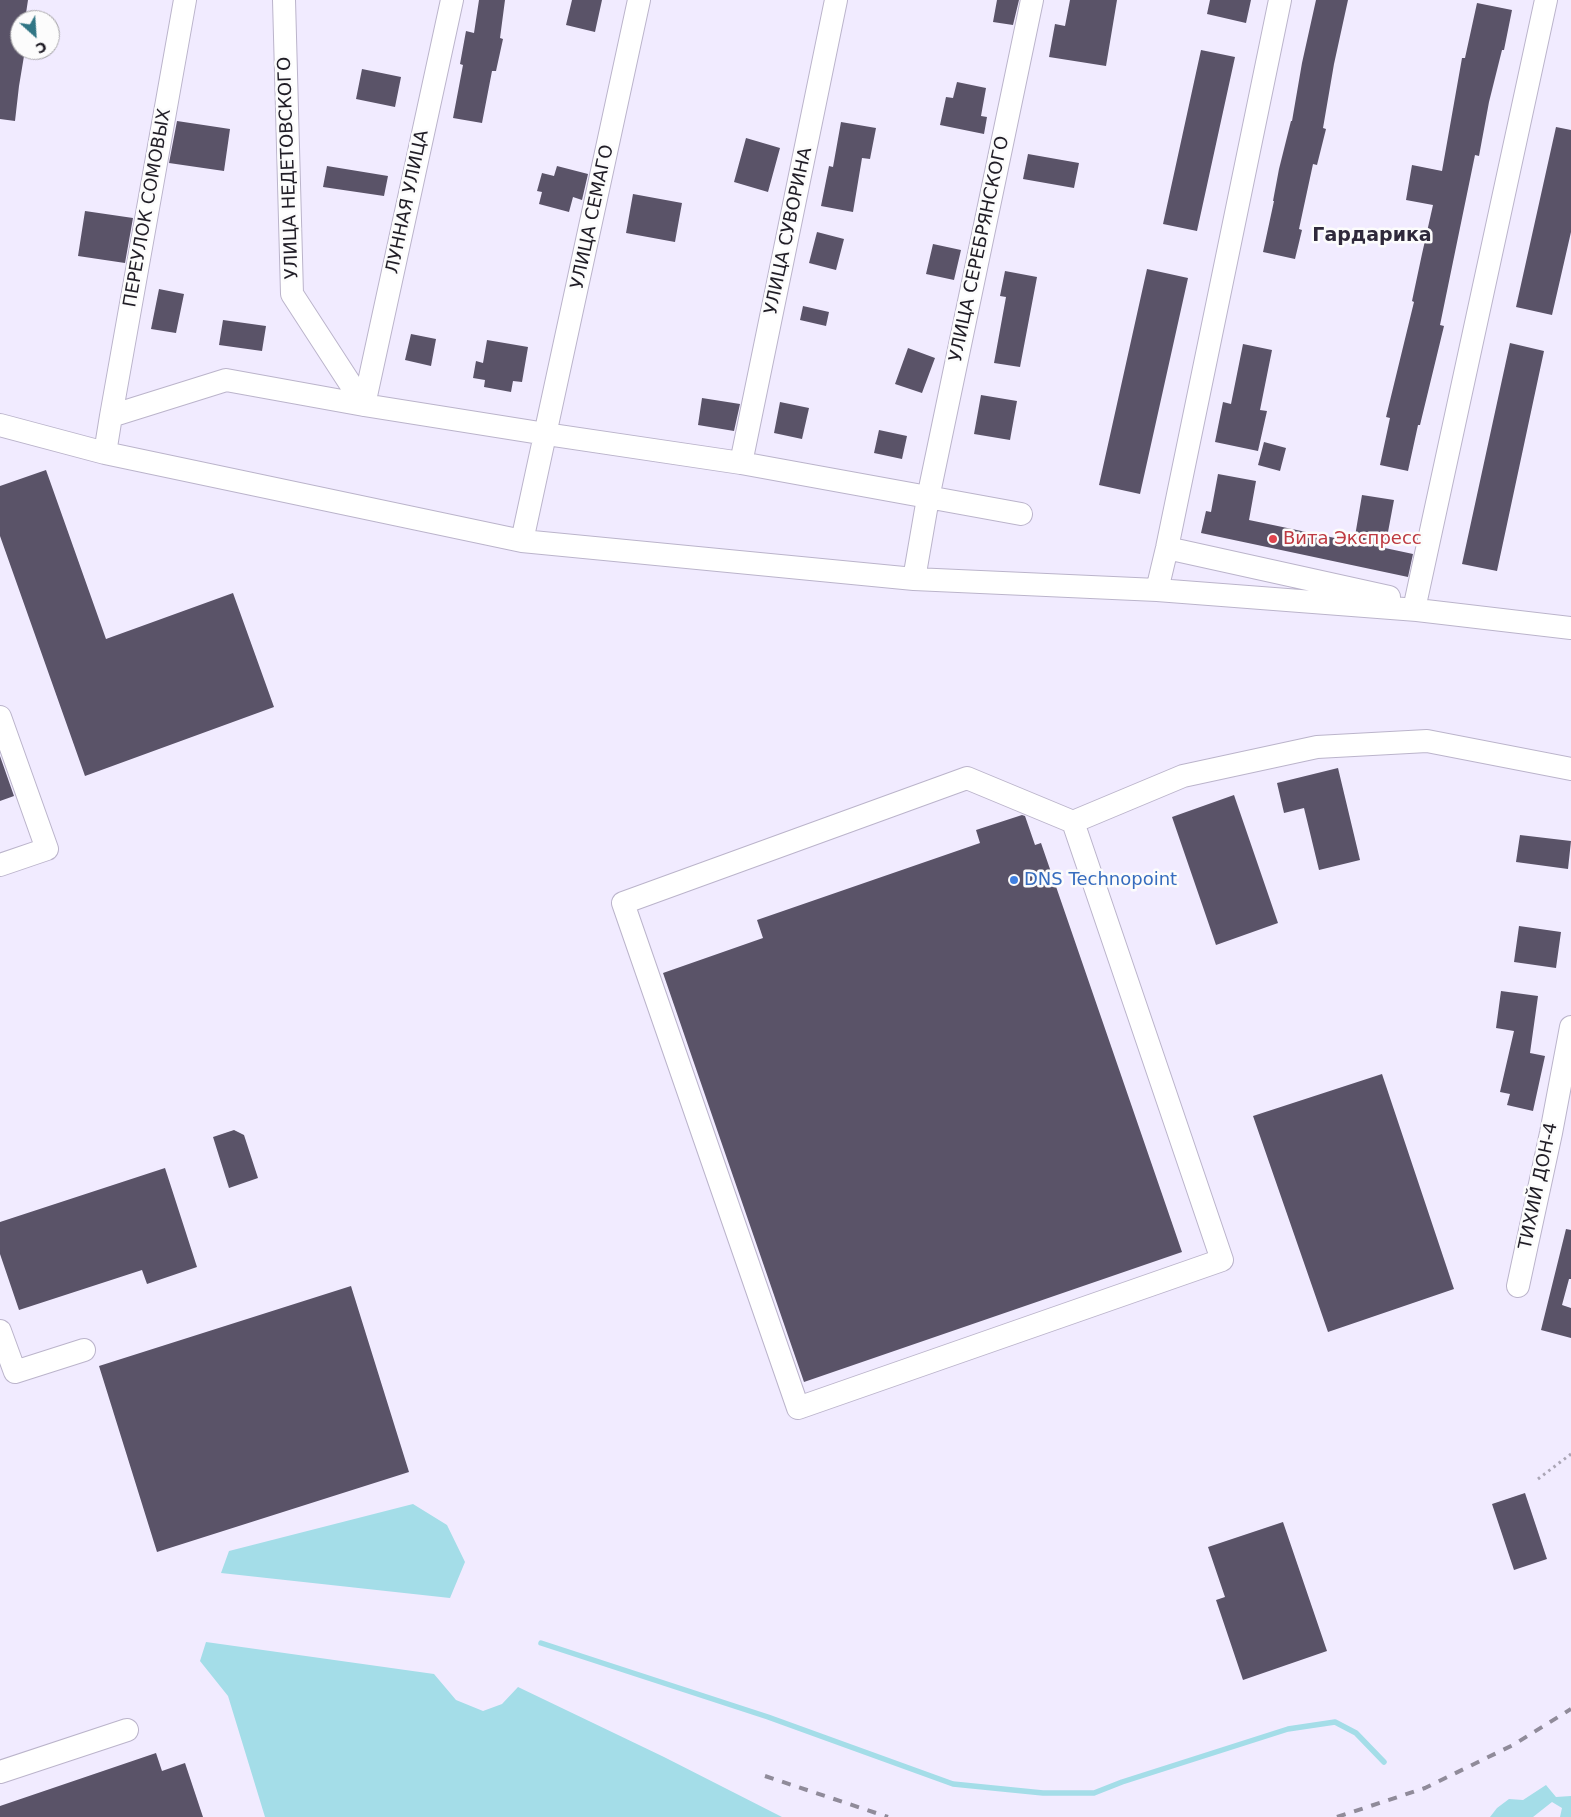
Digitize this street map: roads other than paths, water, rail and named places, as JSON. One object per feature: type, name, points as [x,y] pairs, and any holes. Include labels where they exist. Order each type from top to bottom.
[{"type":"street","name":"ПЕРЕУЛОК СОМОВЫХ","points":[[106,452],[185,0]]},
{"type":"street","name":"УЛИЦА НЕДЕТОВСКОГО","points":[[284,0],[292,294],[364,405]]},
{"type":"street","name":"ЛУННАЯ УЛИЦА","points":[[364,405],[452,0]]},
{"type":"street","name":"УЛИЦА СЕМАГО","points":[[522,541],[639,0]]},
{"type":"street","name":"УЛИЦА СУВОРИНА","points":[[741,463],[836,0]]},
{"type":"street","name":"УЛИЦА СЕРЕБРЯНСКОГО","points":[[914,579],[928,498],[1032,0]]},
{"type":"street","points":[[1157,590],[1168,548],[1280,0]]},
{"type":"street","points":[[1417,610],[1416,600],[1546,0]]},
{"type":"street","points":[[111,416],[226,380],[364,405],[741,463],[1021,514]]},
{"type":"street","points":[[0,425],[106,452],[522,541],[914,579],[1157,590],[1417,610],[1571,628]]},
{"type":"street","points":[[1168,548],[1388,597]]},
{"type":"street","points":[[0,717],[47,849],[0,865]]},
{"type":"street","points":[[1073,822],[1222,1260],[798,1408],[623,903],[966,778],[1073,822],[1182,776],[1316,747],[1427,741],[1571,769]]},
{"type":"street","name":"ТИХИЙ ДОН-4","points":[[1518,1286],[1551,1133],[1571,1027]]},
{"type":"street","points":[[0,1331],[15,1372],[84,1350]]},
{"type":"street","points":[[0,1772],[127,1730]]},
{"type":"water","points":[[413,1504],[447,1525],[465,1562],[450,1598],[221,1573],[229,1551]]},
{"type":"water","points":[[206,1642],[434,1674],[456,1700],[483,1711],[502,1704],[518,1687],[664,1757],[782,1817],[265,1817],[228,1696],[200,1661]]},
{"type":"water","points":[[1546,1785],[1556,1797],[1571,1796],[1571,1817],[1560,1817],[1562,1808],[1552,1802],[1533,1817],[1490,1817],[1497,1808],[1509,1799],[1523,1800]]},
{"type":"waterway","points":[[541,1643],[768,1717],[953,1784],[1043,1793],[1094,1793],[1122,1782],[1288,1729],[1335,1722],[1356,1733],[1384,1762]]},
{"type":"railway","points":[[1337,1817],[1425,1788],[1513,1745],[1571,1709]]},
{"type":"railway","points":[[765,1776],[888,1817]]},
{"type":"place","name":"Вита Экспресс","points":[[1273,539]]},
{"type":"place","name":"DNS Technopoint","points":[[1014,880]]},
{"type":"district","name":"Гардарика","points":[[1372,236]]}]
